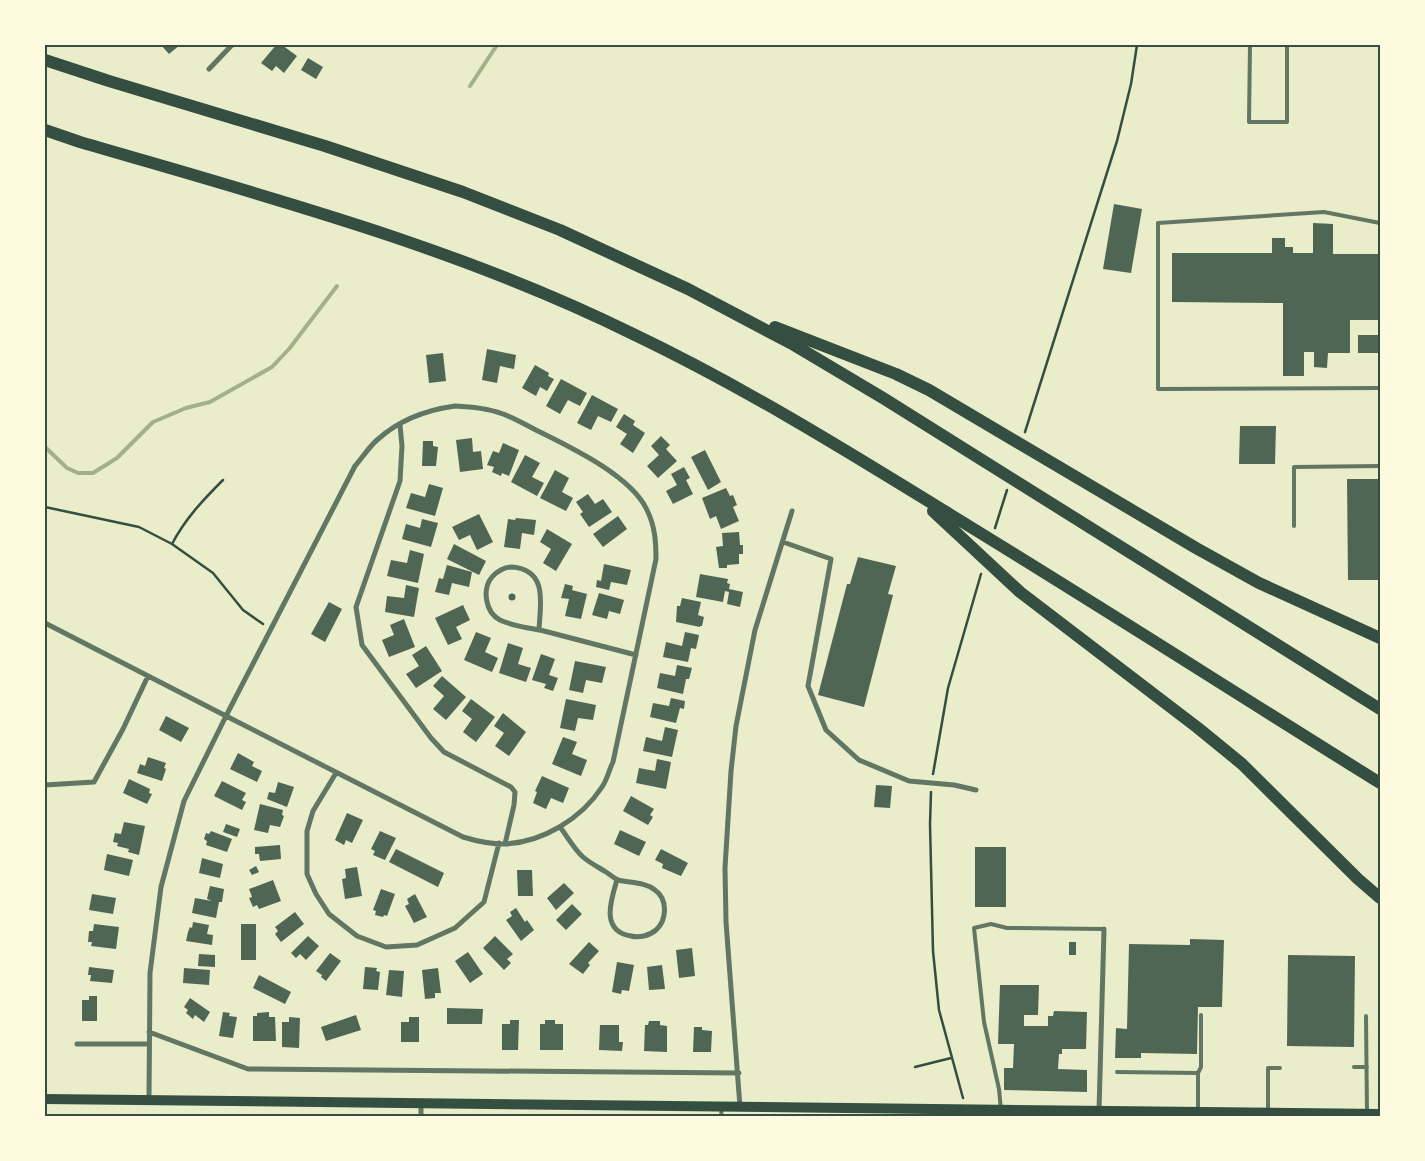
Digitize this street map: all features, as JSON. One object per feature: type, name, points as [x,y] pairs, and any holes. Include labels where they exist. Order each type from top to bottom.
[{"type":"highway","points":[[45,60],[109,82],[326,146],[463,192],[598,247],[728,309],[794,345],[967,450],[1380,709]]},
{"type":"highway","points":[[45,130],[333,216],[428,248],[520,283],[631,332],[741,388],[901,484],[947,518],[1030,563],[1380,783]]},
{"type":"highway","points":[[728,309],[896,374],[929,390],[1196,548],[1259,583],[1380,638]]},
{"type":"highway","points":[[947,518],[1020,592],[1191,722],[1242,764],[1358,879],[1380,898]]},
{"type":"main road","points":[[45,1099],[421,1103],[722,1112],[740,1107],[1380,1114]]},
{"type":"street","points":[[209,69],[232,45]]},
{"type":"street","points":[[45,623],[226,716],[336,772],[462,837],[481,842],[502,844],[528,840],[550,833],[573,819],[589,804],[603,786],[613,762],[656,559],[655,536],[647,510],[634,491],[612,473],[563,444],[504,414],[480,408],[454,406],[433,409],[409,418],[378,440],[355,466],[226,716],[184,801],[160,886],[150,973],[149,1100]]},
{"type":"street","points":[[336,772],[313,810],[307,831],[307,874],[316,894],[329,914],[357,936],[386,947],[417,945],[455,928],[484,902],[514,805],[515,792],[511,787],[444,752],[431,738],[362,645],[356,607],[400,481],[402,446],[400,425]]},
{"type":"street","points":[[740,1107],[732,1013],[725,868],[736,726],[755,630],[792,511]]},
{"type":"street","points":[[783,542],[831,559],[808,686],[826,730],[859,760],[909,781],[954,785],[976,790]]},
{"type":"street","points":[[538,630],[540,593],[539,583],[533,574],[511,567],[502,570],[492,577],[487,587],[487,602],[492,614],[500,620],[538,630],[636,655]]},
{"type":"street","points":[[45,785],[94,782],[123,729],[148,676]]},
{"type":"street","points":[[560,827],[582,856],[617,880],[638,883],[655,889],[663,898],[665,910],[663,920],[656,930],[638,938],[624,935],[615,929],[611,921],[610,907],[617,880]]},
{"type":"street","points":[[1099,1111],[1104,929]]},
{"type":"street","points":[[149,1032],[248,1069],[738,1073]]},
{"type":"street","points":[[77,1044],[149,1044]]},
{"type":"street","points":[[421,1103],[421,1116]]},
{"type":"lane","points":[[1250,45],[1249,122],[1287,122],[1287,45]]},
{"type":"lane","points":[[1380,223],[1324,212],[1158,223],[1158,389],[1380,388]]},
{"type":"lane","points":[[1294,526],[1294,467],[1380,466]]},
{"type":"lane","points":[[1001,1110],[999,1089],[984,1022],[974,928],[991,924],[1007,928],[1104,929]]},
{"type":"lane","points":[[1198,1112],[1198,1072],[1201,1067],[1201,1015]]},
{"type":"lane","points":[[1366,1016],[1367,1115]]},
{"type":"lane","points":[[1354,1067],[1367,1067]]},
{"type":"lane","points":[[1268,1113],[1268,1068],[1280,1068]]},
{"type":"lane","points":[[1117,1072],[1198,1072]]},
{"type":"path","points":[[1025,434],[1117,141],[1131,84],[1136,45]]},
{"type":"path","points":[[172,544],[180,528],[195,508],[223,480]]},
{"type":"path","points":[[995,529],[1010,482]]},
{"type":"path","points":[[45,507],[139,527],[172,544],[213,573],[244,610],[271,629]]},
{"type":"path","points":[[959,1086],[939,1010],[932,951],[930,824],[934,760],[948,688],[983,566]]},
{"type":"path","points":[[915,1067],[951,1058]]},
{"type":"building","points":[[161,45],[180,45],[169,54]]},
{"type":"building","points":[[276,45],[282,45],[297,56],[284,73],[276,66],[272,71],[261,63]]},
{"type":"building","points":[[308,58],[323,67],[316,79],[301,70]]},
{"type":"building","points":[[1114,204],[1142,209],[1131,273],[1103,269]]},
{"type":"building","points":[[1313,223],[1333,224],[1333,254],[1380,254],[1380,320],[1350,320],[1350,353],[1328,353],[1327,368],[1314,367],[1314,352],[1304,352],[1304,376],[1283,376],[1283,303],[1172,302],[1172,253],[1272,253],[1272,238],[1285,238],[1285,247],[1293,247],[1293,253],[1313,253]]},
{"type":"building","points":[[1358,335],[1380,335],[1380,353],[1358,353]]},
{"type":"building","points":[[487,349],[516,355],[514,369],[500,366],[497,383],[482,380]]},
{"type":"building","points":[[443,353],[446,381],[429,383],[426,355]]},
{"type":"building","points":[[535,365],[549,373],[548,376],[554,379],[547,391],[540,387],[536,396],[522,388]]},
{"type":"building","points":[[561,379],[587,393],[580,406],[568,400],[560,414],[546,406]]},
{"type":"building","points":[[592,395],[618,409],[611,422],[598,416],[591,430],[577,423]]},
{"type":"building","points":[[624,414],[635,421],[633,425],[645,433],[633,453],[620,444],[627,434],[616,427]]},
{"type":"building","points":[[1240,426],[1276,426],[1275,464],[1239,464]]},
{"type":"building","points":[[661,436],[670,445],[666,449],[677,461],[658,478],[647,466],[659,455],[651,446]]},
{"type":"building","points":[[472,438],[473,452],[481,451],[483,469],[460,472],[456,440]]},
{"type":"building","points":[[423,441],[433,441],[433,446],[438,447],[436,466],[422,466]]},
{"type":"building","points":[[503,443],[519,450],[509,476],[502,473],[501,476],[492,472],[494,467],[487,465],[493,451],[499,453]]},
{"type":"building","points":[[705,450],[721,482],[708,490],[691,457]]},
{"type":"building","points":[[525,455],[540,463],[532,477],[544,483],[537,496],[511,482]]},
{"type":"building","points":[[684,467],[690,478],[686,480],[693,494],[673,504],[666,491],[677,485],[671,474]]},
{"type":"building","points":[[555,470],[569,478],[562,492],[573,498],[566,511],[540,498]]},
{"type":"building","points":[[1347,479],[1380,479],[1380,580],[1348,580]]},
{"type":"building","points":[[429,484],[443,488],[435,516],[406,508],[411,493],[425,497]]},
{"type":"building","points":[[726,488],[730,496],[733,495],[737,505],[733,507],[739,521],[721,529],[716,516],[710,519],[702,498]]},
{"type":"building","points":[[588,494],[595,504],[603,499],[612,512],[589,527],[580,514],[583,512],[576,502]]},
{"type":"building","points":[[479,514],[493,542],[477,550],[470,535],[459,540],[452,527]]},
{"type":"building","points":[[618,516],[627,529],[603,547],[593,534]]},
{"type":"building","points":[[516,518],[536,520],[534,535],[522,533],[520,549],[504,547],[508,519],[515,520]]},
{"type":"building","points":[[422,519],[438,523],[431,547],[402,539],[406,524],[420,528]]},
{"type":"building","points":[[547,529],[572,544],[556,571],[543,563],[551,549],[540,542]]},
{"type":"building","points":[[739,532],[740,545],[743,545],[743,554],[739,554],[739,564],[727,565],[727,568],[719,568],[716,547],[723,546],[722,533]]},
{"type":"building","points":[[454,544],[486,561],[479,575],[447,559]]},
{"type":"building","points":[[410,550],[424,554],[418,583],[387,576],[391,560],[407,563]]},
{"type":"building","points":[[858,557],[896,566],[888,594],[893,595],[864,707],[818,695],[847,584],[850,584]]},
{"type":"building","points":[[604,564],[631,570],[627,585],[611,582],[609,590],[596,587],[597,580],[601,581]]},
{"type":"building","points":[[447,565],[472,572],[469,587],[452,583],[449,595],[435,592],[439,578],[443,579]]},
{"type":"building","points":[[700,574],[728,579],[729,589],[743,592],[740,607],[727,604],[729,592],[725,591],[723,602],[696,597]]},
{"type":"building","points":[[565,584],[573,586],[572,590],[587,594],[581,619],[565,616],[569,599],[561,598]]},
{"type":"building","points":[[406,585],[419,588],[414,617],[385,612],[387,596],[404,598]]},
{"type":"building","points":[[599,593],[624,600],[620,614],[609,611],[607,619],[592,615]]},
{"type":"building","points":[[512,594],[515,597],[512,600],[509,597]]},
{"type":"building","points":[[682,598],[701,602],[698,615],[704,617],[702,626],[676,622],[677,606],[680,606]]},
{"type":"building","points":[[329,602],[342,609],[325,642],[311,634]]},
{"type":"building","points":[[463,605],[470,620],[456,627],[462,639],[448,645],[435,618]]},
{"type":"building","points":[[404,619],[415,647],[389,657],[382,640],[394,635],[390,625]]},
{"type":"building","points":[[476,632],[491,638],[485,652],[498,658],[492,672],[464,660]]},
{"type":"building","points":[[685,632],[699,635],[696,649],[691,648],[688,662],[663,657],[666,642],[682,646]]},
{"type":"building","points":[[508,643],[523,648],[518,664],[531,668],[526,682],[499,673]]},
{"type":"building","points":[[426,646],[442,671],[416,688],[406,674],[419,666],[412,655]]},
{"type":"building","points":[[541,654],[555,659],[549,675],[558,678],[553,691],[544,688],[546,684],[532,680]]},
{"type":"building","points":[[575,661],[606,667],[602,683],[586,680],[583,693],[569,690]]},
{"type":"building","points":[[677,665],[692,668],[689,679],[686,679],[683,694],[657,688],[660,673],[675,676]]},
{"type":"building","points":[[442,676],[466,697],[446,720],[433,709],[444,696],[433,686]]},
{"type":"building","points":[[671,698],[685,701],[684,709],[680,708],[676,723],[650,717],[653,703],[669,706]]},
{"type":"building","points":[[471,699],[495,717],[476,742],[463,732],[472,719],[462,711]]},
{"type":"building","points":[[566,699],[596,705],[593,720],[578,718],[575,731],[560,728]]},
{"type":"building","points":[[503,713],[526,732],[509,756],[495,746],[504,733],[494,726]]},
{"type":"building","points":[[166,716],[189,728],[181,742],[159,730]]},
{"type":"building","points":[[665,727],[678,730],[672,757],[643,751],[646,737],[662,741]]},
{"type":"building","points":[[563,737],[577,742],[572,754],[587,760],[581,776],[552,764]]},
{"type":"building","points":[[238,753],[254,762],[252,766],[262,771],[257,782],[230,769]]},
{"type":"building","points":[[148,757],[166,763],[162,781],[137,773],[140,764],[145,766]]},
{"type":"building","points":[[657,759],[671,762],[666,789],[636,783],[639,768],[655,771]]},
{"type":"building","points":[[542,776],[569,788],[563,803],[551,798],[546,809],[533,803],[537,792],[535,791]]},
{"type":"building","points":[[129,779],[150,789],[149,793],[152,794],[147,804],[123,793]]},
{"type":"building","points":[[222,781],[246,793],[242,800],[246,802],[242,810],[214,796]]},
{"type":"building","points":[[278,782],[294,787],[287,807],[267,799],[269,792],[275,793]]},
{"type":"building","points":[[876,785],[892,786],[890,808],[874,807]]},
{"type":"building","points":[[631,796],[654,809],[650,815],[653,817],[648,825],[623,811]]},
{"type":"building","points":[[260,804],[283,810],[282,815],[284,816],[280,827],[270,825],[268,833],[254,830]]},
{"type":"building","points":[[347,813],[363,820],[352,843],[346,840],[344,845],[335,840]]},
{"type":"building","points":[[124,822],[145,826],[139,855],[128,852],[129,849],[117,846],[118,843],[113,842],[115,833],[121,834]]},
{"type":"building","points":[[226,824],[240,829],[237,837],[223,832]]},
{"type":"building","points":[[620,830],[646,842],[639,856],[614,844]]},
{"type":"building","points":[[211,831],[232,839],[227,852],[206,845],[207,841],[204,839],[206,833],[209,834]]},
{"type":"building","points":[[380,831],[396,838],[385,860],[373,855],[375,851],[371,849]]},
{"type":"building","points":[[280,845],[281,859],[260,861],[259,854],[255,854],[255,847]]},
{"type":"building","points":[[975,847],[1006,847],[1006,907],[975,907]]},
{"type":"building","points":[[396,849],[444,873],[438,887],[389,862]]},
{"type":"building","points":[[661,849],[688,863],[681,876],[662,868],[663,864],[655,860]]},
{"type":"building","points":[[107,854],[133,860],[129,876],[104,870]]},
{"type":"building","points":[[202,858],[223,864],[220,878],[199,873]]},
{"type":"building","points":[[256,866],[259,872],[252,875],[249,870]]},
{"type":"building","points":[[357,867],[362,896],[345,899],[342,879],[346,878],[345,869]]},
{"type":"building","points":[[517,870],[532,870],[533,896],[518,896]]},
{"type":"building","points":[[273,880],[281,901],[259,909],[257,905],[253,907],[249,898],[252,897],[249,889]]},
{"type":"building","points":[[564,883],[574,893],[556,910],[547,898]]},
{"type":"building","points":[[210,886],[224,889],[222,902],[219,902],[216,918],[192,913],[195,898],[212,901],[207,899]]},
{"type":"building","points":[[381,889],[395,894],[387,916],[384,915],[383,917],[375,915],[376,911],[373,910]]},
{"type":"building","points":[[92,894],[116,898],[113,914],[89,910]]},
{"type":"building","points":[[415,894],[427,917],[414,923],[405,906],[409,904],[407,899]]},
{"type":"building","points":[[572,904],[582,914],[566,930],[556,920]]},
{"type":"building","points":[[516,908],[525,922],[527,920],[534,930],[521,941],[506,920],[512,916],[510,912]]},
{"type":"building","points":[[295,912],[304,924],[281,942],[275,934],[278,931],[275,927]]},
{"type":"building","points":[[193,922],[209,925],[207,934],[213,935],[212,945],[186,941]]},
{"type":"building","points":[[94,924],[119,927],[116,949],[91,946],[92,942],[88,942],[89,931],[93,931]]},
{"type":"building","points":[[241,924],[256,924],[256,960],[241,960]]},
{"type":"building","points":[[308,936],[319,946],[306,960],[300,954],[296,958],[291,953]]},
{"type":"building","points":[[495,936],[513,954],[507,959],[511,963],[504,970],[483,948]]},
{"type":"building","points":[[1190,939],[1224,940],[1222,1007],[1198,1007],[1197,1054],[1141,1053],[1141,1058],[1115,1058],[1116,1028],[1127,1029],[1129,944],[1190,945]]},
{"type":"building","points":[[589,942],[599,951],[588,963],[590,965],[583,974],[569,964]]},
{"type":"building","points":[[1069,942],[1076,942],[1076,955],[1069,955]]},
{"type":"building","points":[[692,948],[695,976],[679,978],[676,950]]},
{"type":"building","points":[[468,952],[483,974],[470,983],[455,961]]},
{"type":"building","points":[[330,953],[341,961],[326,981],[316,971]]},
{"type":"building","points":[[199,954],[215,955],[215,967],[198,966]]},
{"type":"building","points":[[1288,955],[1355,956],[1354,1047],[1287,1046]]},
{"type":"building","points":[[617,962],[634,965],[629,991],[622,990],[621,994],[612,992]]},
{"type":"building","points":[[662,965],[665,989],[649,990],[647,967]]},
{"type":"building","points":[[89,967],[114,970],[112,983],[90,981],[91,975],[88,975]]},
{"type":"building","points":[[365,967],[377,968],[376,971],[380,972],[378,990],[363,989]]},
{"type":"building","points":[[184,968],[210,970],[209,985],[183,983]]},
{"type":"building","points":[[438,968],[441,993],[435,993],[435,998],[425,999],[422,970]]},
{"type":"building","points":[[389,970],[404,971],[402,997],[386,995]]},
{"type":"building","points":[[259,975],[291,992],[285,1004],[253,988]]},
{"type":"building","points":[[1000,985],[1039,985],[1038,1015],[1024,1015],[1024,1026],[1048,1026],[1048,1016],[1053,1016],[1054,1011],[1087,1012],[1086,1049],[1062,1049],[1062,1054],[1059,1054],[1058,1069],[1087,1070],[1087,1092],[1004,1090],[1004,1068],[1013,1068],[1014,1044],[998,1044]]},
{"type":"building","points":[[89,996],[97,996],[97,1021],[82,1021],[82,1000],[89,1000]]},
{"type":"building","points":[[190,998],[210,1012],[204,1022],[195,1015],[193,1019],[186,1013],[188,1010],[184,1007]]},
{"type":"building","points":[[447,1008],[483,1009],[482,1024],[447,1024]]},
{"type":"building","points":[[223,1012],[230,1013],[229,1016],[237,1017],[233,1038],[219,1036]]},
{"type":"building","points":[[269,1012],[269,1017],[275,1017],[276,1041],[253,1041],[253,1016],[257,1016],[257,1013]]},
{"type":"building","points":[[356,1015],[361,1030],[326,1041],[321,1027]]},
{"type":"building","points":[[289,1017],[300,1018],[299,1048],[282,1047],[282,1022],[289,1022]]},
{"type":"building","points":[[409,1017],[419,1017],[419,1042],[401,1042],[401,1022],[409,1022]]},
{"type":"building","points":[[510,1020],[519,1020],[518,1050],[502,1050],[502,1024],[510,1024]]},
{"type":"building","points":[[545,1020],[555,1020],[555,1024],[563,1024],[563,1050],[540,1050],[540,1024],[545,1024]]},
{"type":"building","points":[[649,1021],[660,1021],[660,1025],[667,1026],[667,1052],[644,1051],[645,1025],[648,1025]]},
{"type":"building","points":[[600,1025],[619,1025],[619,1042],[623,1042],[622,1051],[599,1050]]},
{"type":"building","points":[[694,1027],[702,1027],[702,1030],[712,1031],[711,1052],[693,1052]]},
{"type":"waterway","points":[[470,86],[497,45]]},
{"type":"waterway","points":[[45,447],[67,468],[78,473],[93,473],[117,458],[153,422],[186,408],[210,402],[272,367],[289,349],[337,286]]}]
